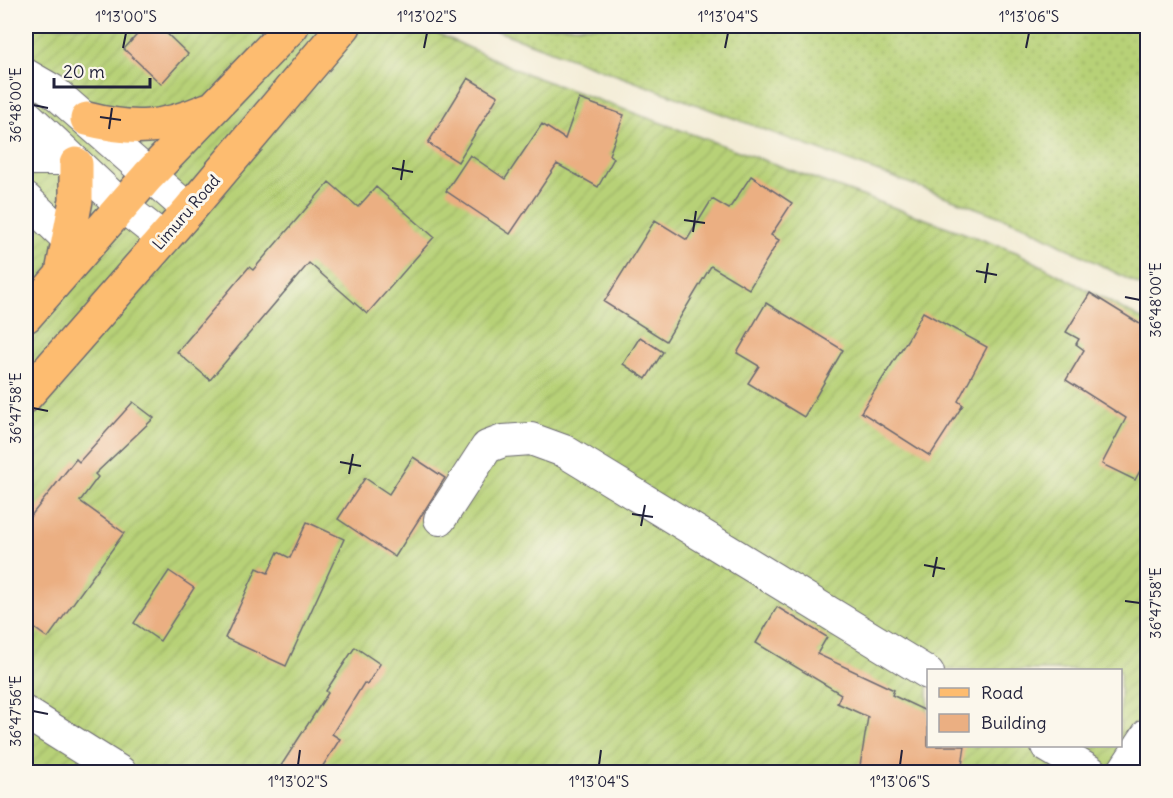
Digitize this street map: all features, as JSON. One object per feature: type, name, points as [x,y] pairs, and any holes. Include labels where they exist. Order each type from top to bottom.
[{"type":"main road","points":[[26,316],[148,176],[292,26]]},
{"type":"main road","name":"Limuru Road","points":[[26,396],[189,210],[344,26]]},
{"type":"main road","points":[[87,119],[121,127],[139,127],[181,121],[213,108]]},
{"type":"main road","points":[[62,275],[76,200],[73,162]]},
{"type":"street","points":[[26,75],[52,90],[189,210]]},
{"type":"street","points":[[26,116],[122,206],[164,239]]},
{"type":"street","points":[[26,159],[73,162]]},
{"type":"street","points":[[26,199],[70,241]]},
{"type":"street","points":[[440,519],[487,447],[503,441],[531,439],[564,451],[927,672]]},
{"type":"street","points":[[26,713],[120,772]]},
{"type":"street","points":[[1123,772],[1148,734]]},
{"type":"street","points":[[1049,747],[1091,772]]},
{"type":"green space","points":[[26,26],[422,26],[524,73],[1016,252],[1147,322],[1147,772],[26,772]]},
{"type":"green space","points":[[484,26],[1147,26],[1147,289],[1025,226]]},
{"type":"building","points":[[145,26],[159,26],[188,54],[161,84],[124,49]]},
{"type":"building","points":[[468,78],[498,96],[458,162],[428,143]]},
{"type":"building","points":[[579,99],[624,115],[609,155],[614,158],[598,187],[557,164],[510,234],[446,191],[470,155],[505,179],[542,124],[565,139]]},
{"type":"building","points":[[751,176],[792,203],[771,235],[779,240],[749,289],[711,266],[666,341],[604,302],[655,220],[687,240],[712,199],[729,209]]},
{"type":"building","points":[[329,182],[358,207],[376,187],[434,237],[367,314],[309,263],[210,380],[177,352],[249,267],[253,270]]},
{"type":"building","points":[[1090,293],[1148,329],[1148,456],[1135,480],[1102,464],[1126,418],[1066,380],[1084,350],[1076,344],[1079,339],[1066,332]]},
{"type":"building","points":[[766,303],[843,350],[804,417],[748,383],[759,366],[737,353]]},
{"type":"building","points":[[923,312],[987,347],[958,401],[963,405],[930,456],[861,412]]},
{"type":"building","points":[[640,337],[663,352],[646,379],[623,364]]},
{"type":"building","points":[[133,402],[154,418],[95,474],[98,477],[80,501],[124,533],[48,638],[26,622],[26,522],[76,459],[79,462]]},
{"type":"building","points":[[413,457],[445,478],[395,557],[338,519],[365,478],[389,494]]},
{"type":"building","points":[[307,522],[344,539],[286,666],[225,638],[257,568],[268,573],[278,552],[290,558]]},
{"type":"building","points":[[169,571],[194,588],[160,641],[134,623]]},
{"type":"building","points":[[777,607],[827,637],[817,654],[894,690],[892,695],[927,712],[927,747],[965,747],[961,772],[859,772],[868,717],[837,703],[841,694],[756,643]]},
{"type":"building","points":[[355,647],[380,664],[367,685],[364,683],[332,734],[340,739],[319,772],[277,772],[328,693],[326,691]]}]
